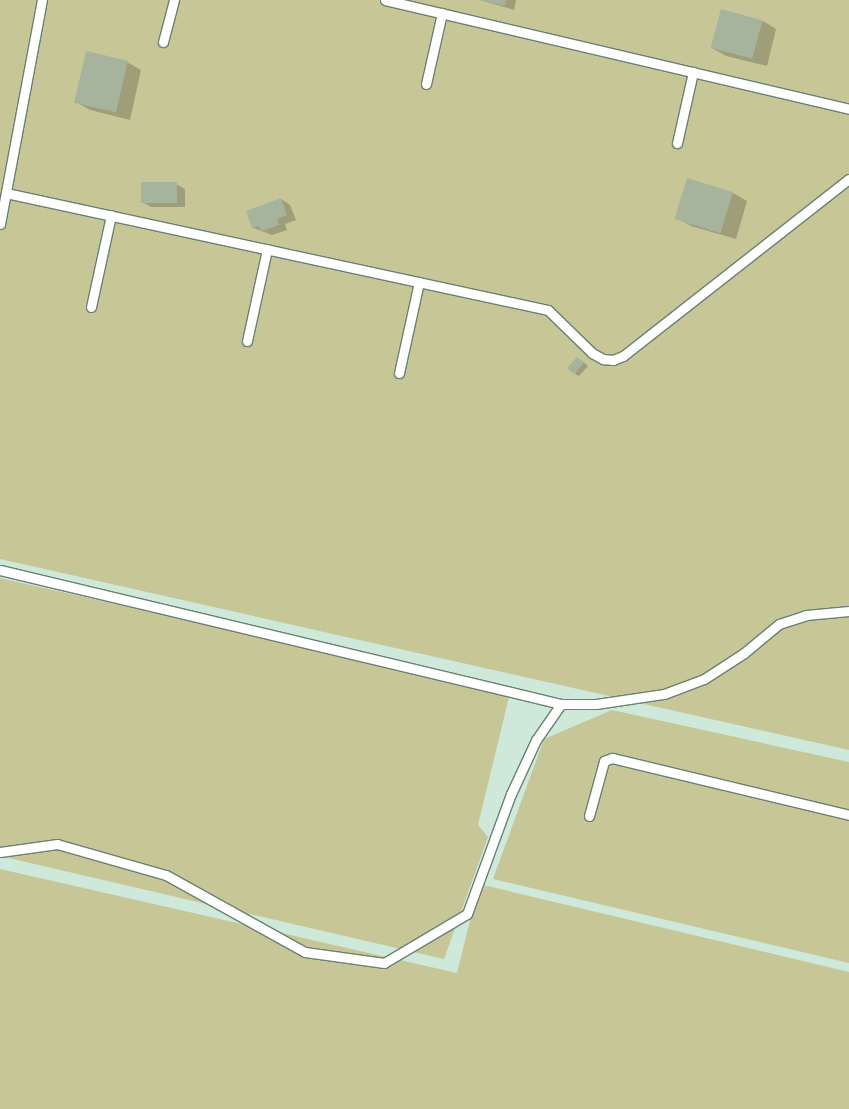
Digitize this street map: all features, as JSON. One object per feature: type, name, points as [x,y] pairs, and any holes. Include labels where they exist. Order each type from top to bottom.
[{"type":"lane","points":[[0,224],[42,0]]},
{"type":"lane","points":[[163,42],[174,0]]},
{"type":"lane","points":[[385,0],[849,109]]},
{"type":"lane","points":[[426,84],[442,13]]},
{"type":"lane","points":[[677,143],[694,72]]},
{"type":"lane","points":[[6,193],[548,310],[592,353],[604,359],[613,360],[623,356],[849,179]]},
{"type":"lane","points":[[91,307],[111,216]]},
{"type":"lane","points":[[247,340],[266,249]]},
{"type":"lane","points":[[399,373],[419,282]]},
{"type":"lane","points":[[0,570],[561,704],[596,704],[664,694],[704,679],[744,653],[779,624],[806,615],[849,611]]},
{"type":"lane","points":[[0,852],[57,844],[166,875],[305,952],[384,963],[467,914],[511,794],[536,740],[561,704]]},
{"type":"lane","points":[[589,816],[604,761],[612,758],[849,815]]},
{"type":"shaded area","points":[[0,0],[849,0],[849,750],[0,559]]},
{"type":"shaded area","points":[[0,578],[510,693],[478,825],[488,837],[444,959],[0,856]]},
{"type":"shaded area","points":[[612,710],[849,762],[849,963],[493,879],[544,739]]},
{"type":"shaded area","points":[[0,869],[457,973],[479,884],[849,972],[849,1109],[0,1109]]},
{"type":"building","points":[[481,0],[506,0],[505,6]]},
{"type":"building","points":[[721,9],[763,20],[752,59],[711,48]]},
{"type":"building","points":[[86,51],[128,61],[116,112],[74,103]]},
{"type":"building","points":[[687,178],[733,192],[720,233],[674,219]]},
{"type":"building","points":[[141,182],[177,182],[177,203],[141,203]]},
{"type":"building","points":[[281,198],[287,215],[277,219],[279,225],[261,231],[259,226],[252,228],[246,211]]},
{"type":"building","points":[[577,357],[584,363],[574,374],[567,368]]}]
